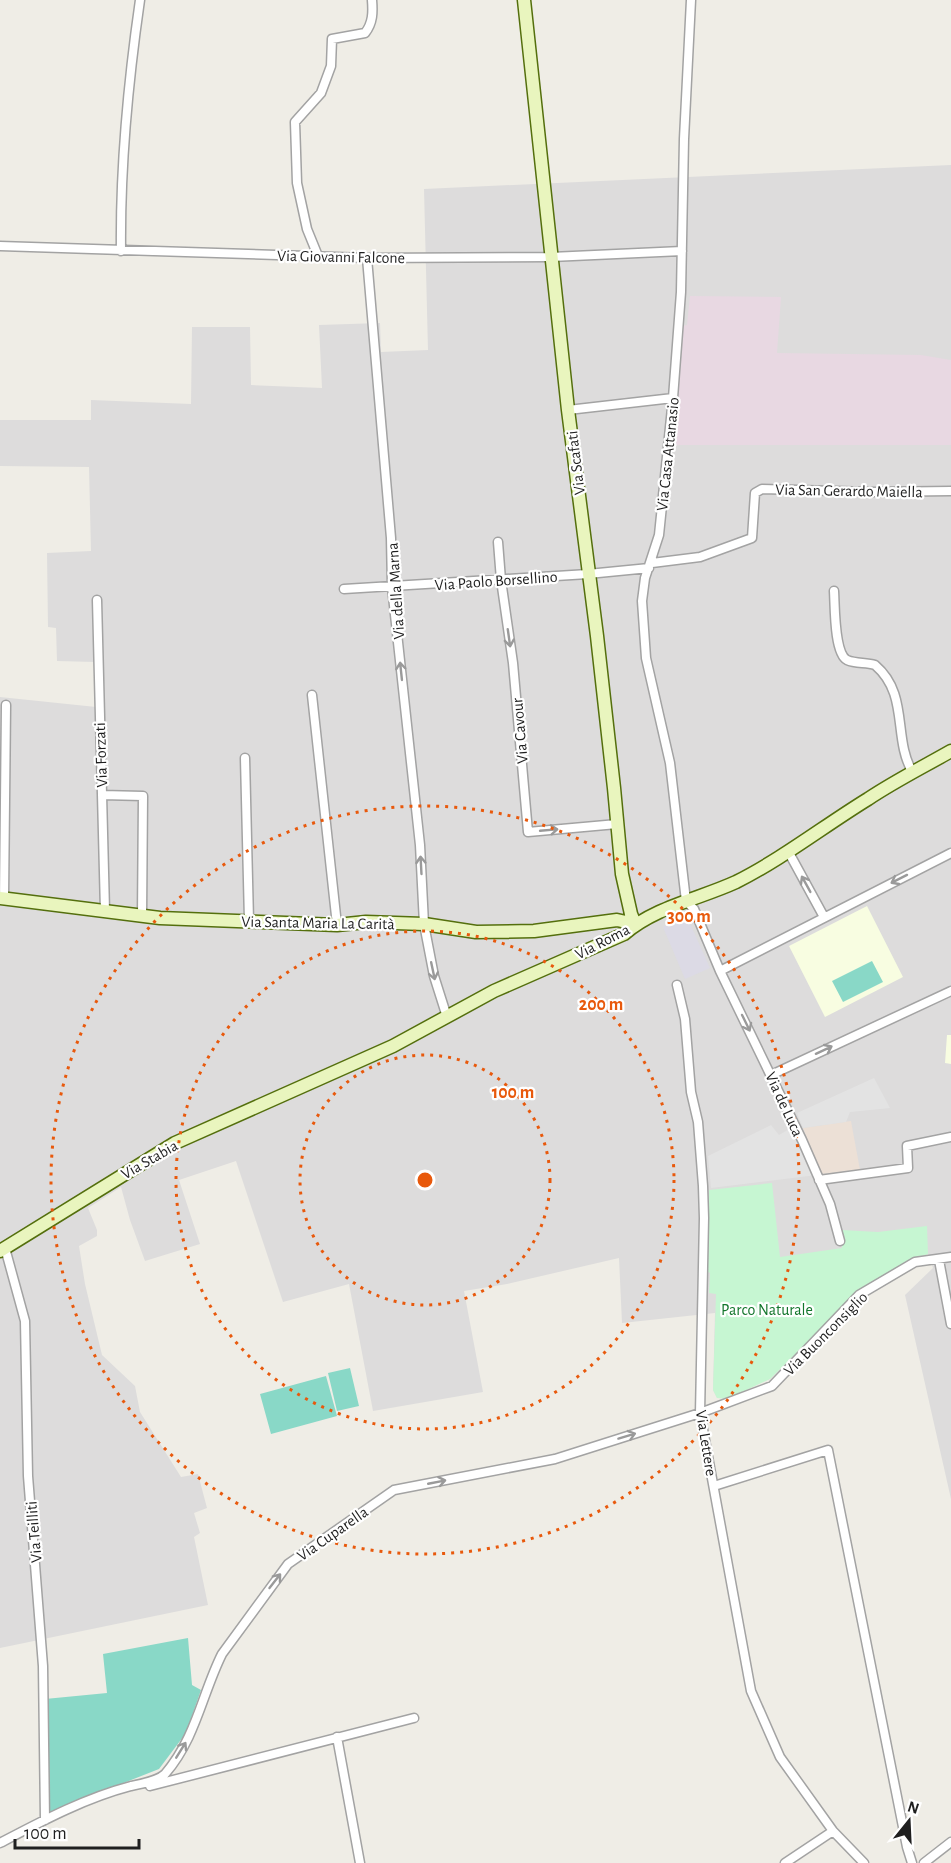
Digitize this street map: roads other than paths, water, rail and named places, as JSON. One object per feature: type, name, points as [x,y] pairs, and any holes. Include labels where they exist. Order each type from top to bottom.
[{"type":"street","points":[[121,251],[120,191],[131,60],[140,0]]},
{"type":"street","points":[[318,256],[307,229],[297,183],[295,122],[321,93],[331,66],[332,39],[365,33],[370,27],[373,13],[372,0]]},
{"type":"street","name":"Via Scafati","points":[[524,0],[568,410],[597,636],[622,874],[635,924]]},
{"type":"street","name":"Via Casa Attanasio","points":[[686,901],[670,763],[646,658],[642,599],[659,535],[673,398],[682,251],[684,139],[691,0]]},
{"type":"street","name":"Via Giovanni Falcone","points":[[0,246],[367,258],[551,256],[682,251]]},
{"type":"street","name":"Via della Marna","points":[[367,258],[391,538],[392,587],[420,845],[424,924],[434,976],[447,1017]]},
{"type":"street","points":[[568,410],[673,398]]},
{"type":"street","name":"Via San Gerardo Maiella","points":[[650,566],[700,557],[752,538],[755,493],[762,489],[871,492],[951,491]]},
{"type":"street","name":"Via Cavour","points":[[498,542],[513,663],[528,832],[617,824]]},
{"type":"street","name":"Via Paolo Borsellino","points":[[344,589],[588,574],[650,566]]},
{"type":"street","points":[[834,591],[841,654],[853,662],[875,665],[892,684],[898,703],[904,759],[912,773]]},
{"type":"street","name":"Via Forzati","points":[[97,600],[105,911]]},
{"type":"street","points":[[312,695],[336,925]]},
{"type":"street","points":[[2,898],[6,705]]},
{"type":"street","name":"Via Roma","points":[[308,1085],[393,1046],[494,991],[624,933],[635,924],[735,882],[788,851],[870,797],[951,751]]},
{"type":"street","points":[[245,758],[249,921]]},
{"type":"street","points":[[102,795],[143,796],[142,916]]},
{"type":"street","points":[[788,851],[824,917]]},
{"type":"street","points":[[720,971],[951,853]]},
{"type":"street","name":"Via Santa Maria La Carità","points":[[2,898],[142,916],[336,925],[366,922],[424,924],[476,932],[534,931],[617,920],[635,924]]},
{"type":"street","name":"Via de Luca","points":[[686,901],[694,909],[720,971],[830,1203],[840,1241]]},
{"type":"street","name":"Via Lettere","points":[[677,985],[685,1019],[691,1092],[698,1122],[705,1218],[700,1413],[751,1691],[780,1757],[833,1831],[864,1863]]},
{"type":"street","points":[[771,1075],[951,991]]},
{"type":"street","name":"Via Stabia","points":[[3,1249],[176,1143],[308,1085]]},
{"type":"street","points":[[819,1180],[908,1168],[907,1146],[951,1137]]},
{"type":"street","name":"Via Teilliti","points":[[3,1249],[26,1322],[28,1476],[43,1666],[45,1820]]},
{"type":"street","name":"Via Buonconsiglio","points":[[700,1413],[772,1386],[859,1295],[915,1262],[951,1257]]},
{"type":"street","points":[[939,1260],[951,1324]]},
{"type":"street","name":"Via Cuparella","points":[[0,1843],[45,1820],[103,1795],[163,1776],[194,1728],[213,1670],[222,1654],[288,1564],[394,1490],[555,1459],[700,1413]]},
{"type":"street","points":[[714,1486],[828,1450],[902,1824],[912,1863]]},
{"type":"street","points":[[138,1785],[150,1786],[414,1718]]},
{"type":"street","points":[[337,1737],[360,1863]]},
{"type":"street","points":[[784,1863],[833,1831]]},
{"type":"street","points":[[924,1863],[951,1842]]},
{"type":"park label","name":"Parco Naturale","points":[[767,1309]]}]
